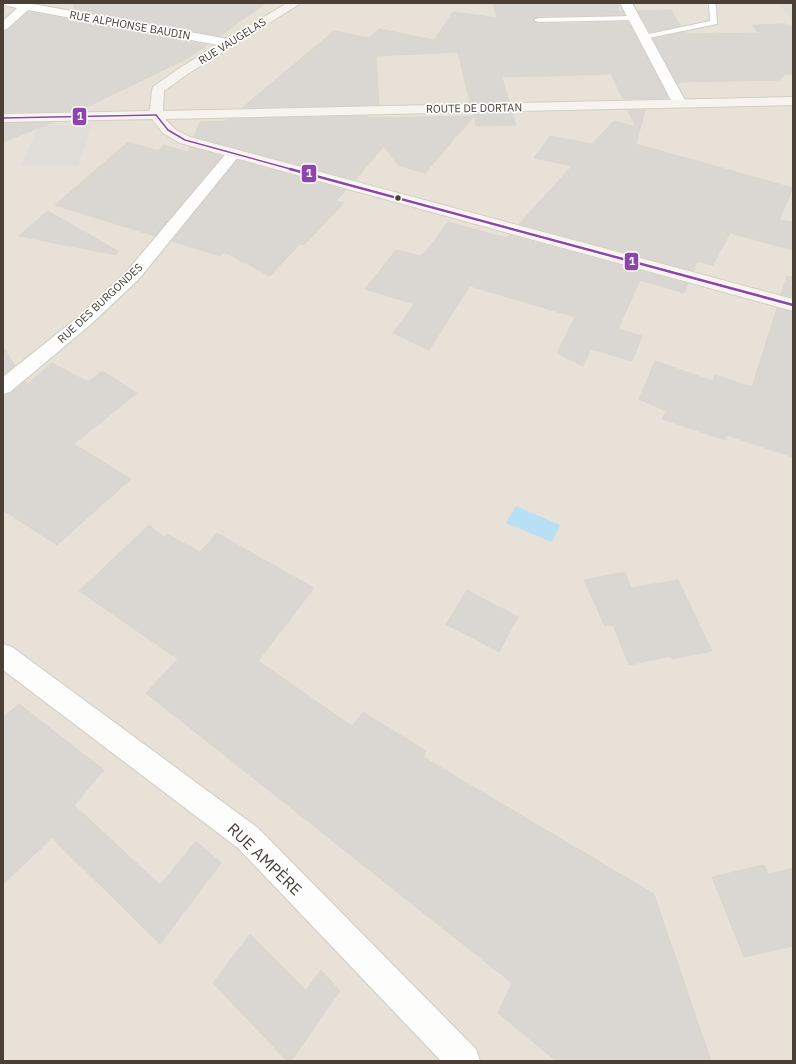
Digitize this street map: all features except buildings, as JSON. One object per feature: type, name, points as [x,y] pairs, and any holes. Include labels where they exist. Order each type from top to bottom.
[{"type":"main road","name":"RUE VAUGELAS","points":[[144,96],[158,90],[229,43],[295,3]]},
{"type":"main road","points":[[171,80],[177,103]]},
{"type":"main road","points":[[158,90],[156,115],[162,125],[173,135],[185,140],[793,305]]},
{"type":"main road","name":"ROUTE DE DORTAN","points":[[3,118],[156,115],[177,103],[680,104],[793,101]]},
{"type":"main road","points":[[100,115],[130,102]]},
{"type":"street","name":"RUE ALPHONSE BAUDIN","points":[[8,3],[229,43]]},
{"type":"street","points":[[626,3],[680,104]]},
{"type":"street","points":[[3,27],[26,6]]},
{"type":"street","name":"RUE DES BURGONDES","points":[[3,387],[84,321],[133,275],[234,153]]},
{"type":"street","name":"RUE AMPÈRE","points":[[3,655],[248,838],[464,1061]]},
{"type":"lane","points":[[644,38],[714,22],[712,6]]},
{"type":"lane","points":[[538,20],[634,18]]},
{"type":"shaded area","points":[[3,3],[777,3],[793,22],[793,1061],[3,1061]]},
{"type":"shaded area","points":[[777,3],[793,3],[793,22]]},
{"type":"shaded area","points":[[39,125],[93,125],[78,165],[21,166]]},
{"type":"water","points":[[516,506],[560,525],[552,542],[506,523]]},
{"type":"transit line","name":"1","points":[[156,115],[168,130],[185,140],[793,305]]},
{"type":"transit line","name":"1","points":[[3,118],[156,115]]}]
